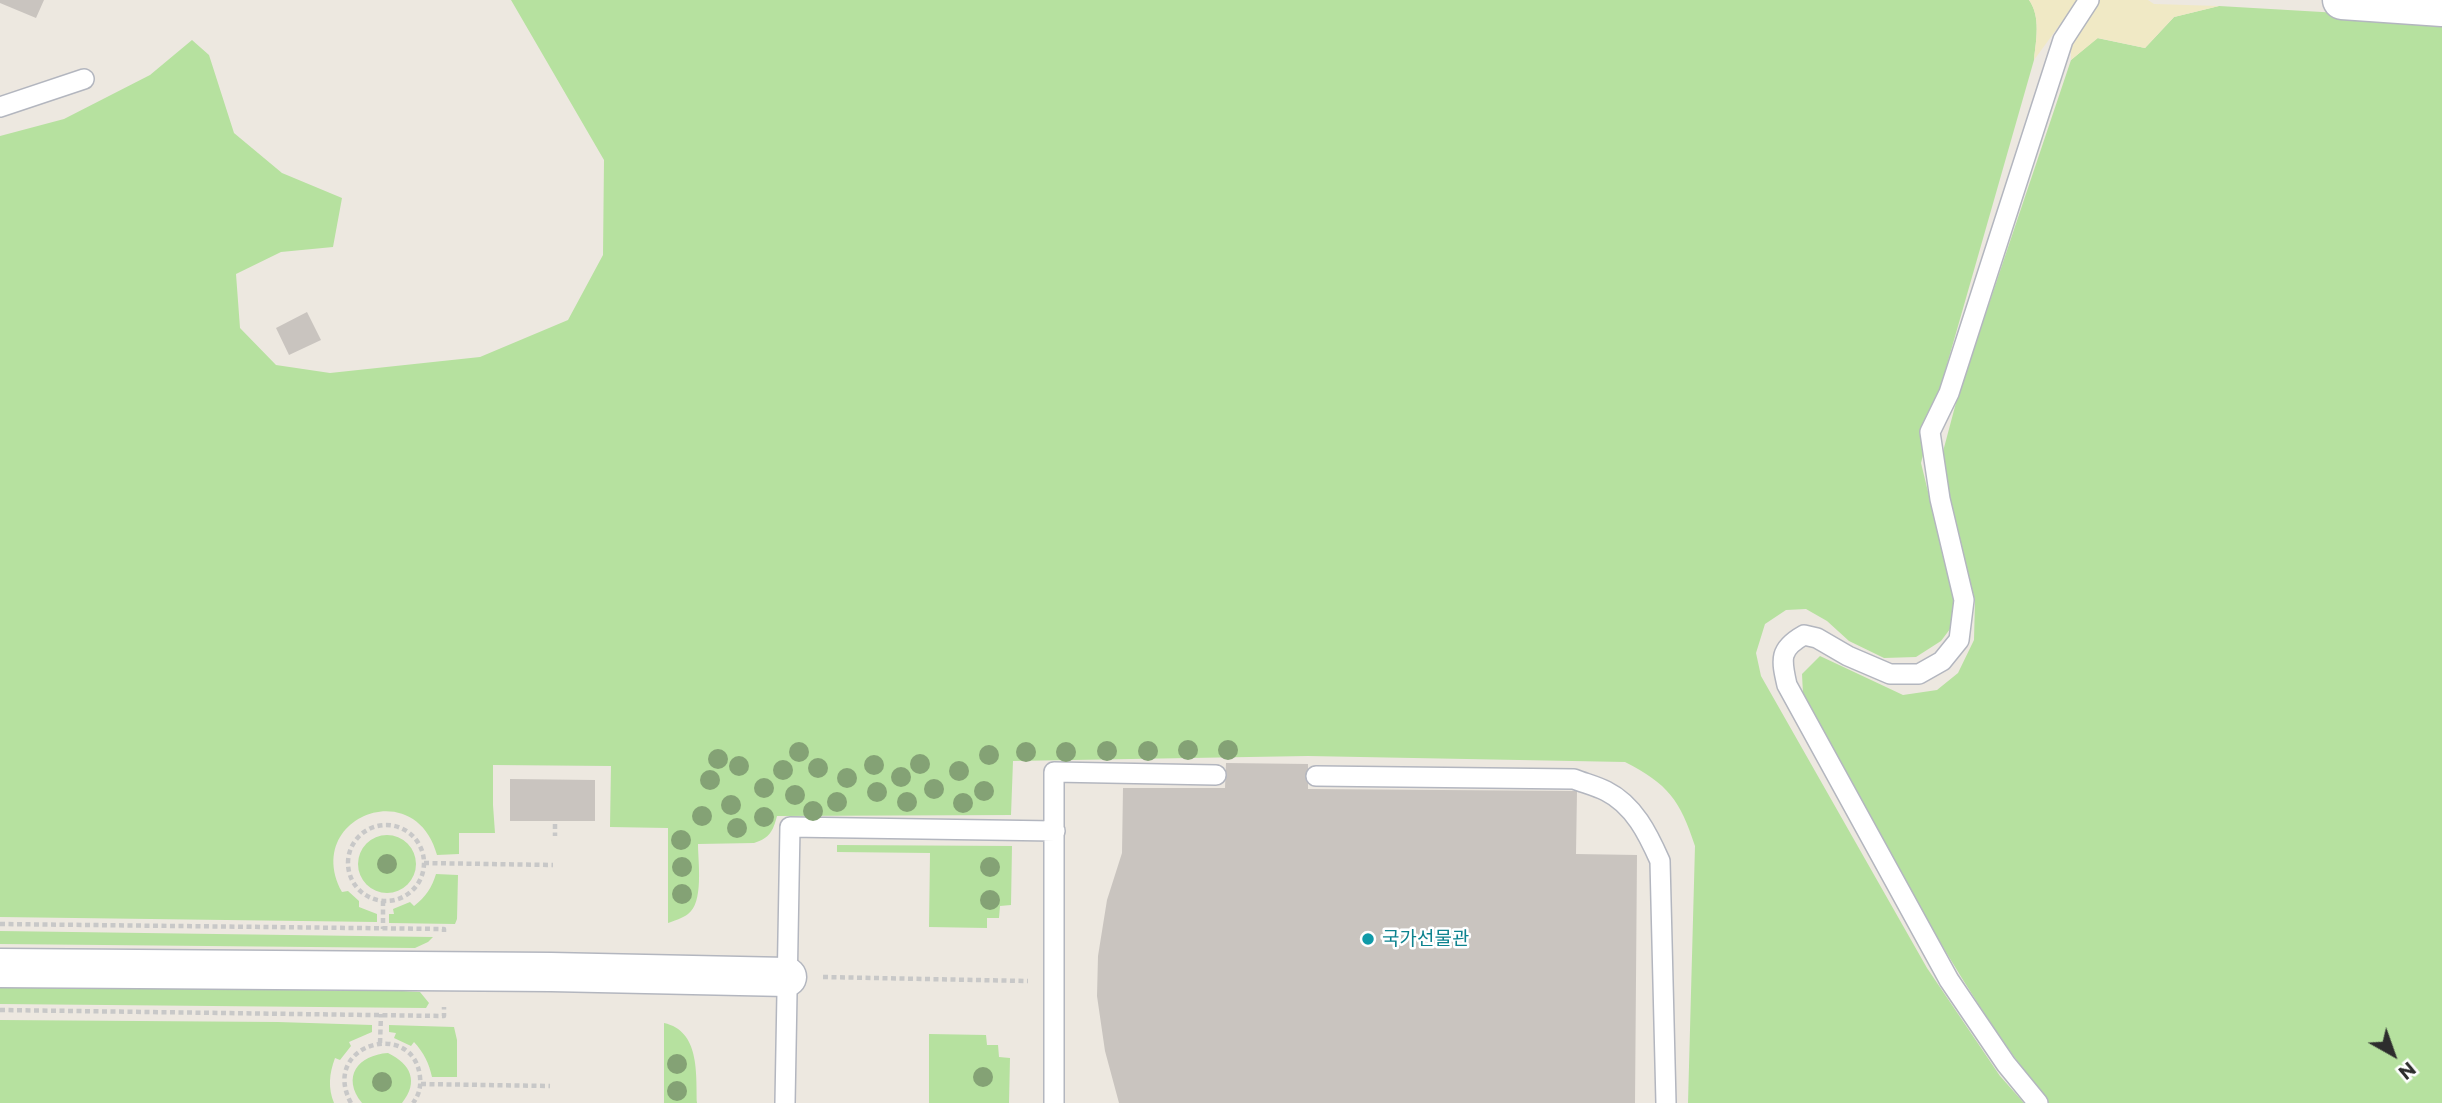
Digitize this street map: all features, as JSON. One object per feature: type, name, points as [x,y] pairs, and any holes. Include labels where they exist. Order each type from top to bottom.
[{"type":"street","points":[[2342,0],[2442,7]]},
{"type":"street","points":[[0,968],[787,977]]},
{"type":"lane","points":[[2038,1103],[2006,1063],[1949,980],[1787,685],[1782,661],[1791,643],[1804,635],[1817,638],[1848,656],[1890,674],[1919,674],[1942,661],[1959,640],[1964,600],[1940,499],[1930,432],[1949,393],[2063,40],[2089,0]]},
{"type":"lane","points":[[0,107],[84,79]]},
{"type":"lane","points":[[1054,1103],[1054,772],[1216,775]]},
{"type":"lane","points":[[1316,776],[1574,779],[1608,792],[1631,810],[1647,832],[1660,861],[1665,1103]]},
{"type":"lane","points":[[785,1103],[790,827],[1055,831]]},
{"type":"path","points":[[555,824],[555,836]]},
{"type":"path","points":[[379,825],[394,826],[408,832],[418,842],[424,863],[424,871],[418,885],[407,895],[394,901],[378,901],[365,895],[354,885],[348,871],[349,856],[355,842],[365,832],[379,825]]},
{"type":"path","points":[[424,863],[553,865]]},
{"type":"path","points":[[383,901],[383,929]]},
{"type":"path","points":[[0,924],[444,929]]},
{"type":"path","points":[[787,977],[1055,982]]},
{"type":"path","points":[[0,1010],[444,1016]]},
{"type":"path","points":[[380,1043],[381,1014]]},
{"type":"path","points":[[351,1103],[346,1093],[344,1078],[348,1064],[357,1052],[380,1043],[399,1046],[411,1056],[419,1069],[421,1084],[413,1103]]},
{"type":"path","points":[[421,1084],[550,1086]]},
{"type":"green space","points":[[511,0],[2029,0],[2036,21],[2034,60],[1921,463],[1956,606],[1953,625],[1941,641],[1916,657],[1884,658],[1849,641],[1827,621],[1806,609],[1786,610],[1765,624],[1756,653],[1761,676],[1927,968],[2000,1076],[2024,1103],[1688,1103],[1695,846],[1684,817],[1670,795],[1652,778],[1625,762],[1308,756],[1013,761],[1011,815],[777,816],[770,833],[754,843],[698,844],[699,882],[693,909],[668,923],[668,828],[610,827],[611,766],[493,765],[495,833],[459,833],[459,854],[437,855],[425,830],[407,816],[387,811],[366,815],[349,826],[337,843],[334,866],[342,892],[348,891],[359,901],[359,907],[377,914],[377,922],[0,917],[0,136],[64,119],[150,75],[192,40],[209,55],[234,133],[282,173],[342,198],[333,247],[281,252],[236,274],[240,328],[276,365],[330,373],[480,357],[568,320],[603,255],[604,160]]},
{"type":"green space","points":[[2219,6],[2442,19],[2442,1103],[2049,1103],[2013,1055],[1948,955],[1803,694],[1802,674],[1820,656],[1903,695],[1937,690],[1958,673],[1974,640],[1975,601],[1941,459],[1957,399],[2071,60],[2097,38],[2145,48],[2174,17]]},
{"type":"green space","points":[[387,835],[398,837],[411,848],[416,864],[414,875],[403,888],[387,893],[376,891],[363,880],[358,864],[360,853],[371,840]]},
{"type":"green space","points":[[837,845],[1012,846],[1011,905],[1000,906],[999,918],[987,918],[987,928],[929,927],[930,853],[837,852]]},
{"type":"green space","points":[[436,874],[458,875],[455,924],[389,923],[389,914],[394,914],[393,909],[410,902],[414,906],[422,899]]},
{"type":"green space","points":[[0,931],[433,937],[415,948],[0,944]]},
{"type":"green space","points":[[0,987],[403,991],[420,992],[429,1003],[426,1008],[0,1004]]},
{"type":"green space","points":[[0,1020],[372,1025],[372,1032],[349,1042],[351,1046],[340,1060],[335,1058],[330,1081],[334,1103],[0,1103]]},
{"type":"green space","points":[[664,1023],[676,1028],[690,1044],[696,1067],[697,1103],[664,1103]]},
{"type":"green space","points":[[389,1025],[454,1027],[457,1040],[457,1077],[432,1077],[426,1058],[418,1046],[414,1042],[411,1046],[394,1038],[396,1033],[389,1032]]},
{"type":"green space","points":[[929,1034],[986,1035],[987,1045],[998,1045],[999,1057],[1010,1058],[1009,1103],[929,1103]]},
{"type":"green space","points":[[388,1053],[396,1057],[410,1074],[407,1095],[402,1103],[362,1103],[353,1084],[356,1069],[368,1058]]},
{"type":"sand","points":[[2029,0],[2078,0],[2034,60],[2036,21]]},
{"type":"sand","points":[[2097,0],[2148,0],[2154,4],[2219,6],[2174,17],[2145,48],[2098,38],[2071,60],[2071,41]]},
{"type":"building","points":[[0,0],[44,0],[36,18],[0,3]]},
{"type":"building","points":[[307,312],[321,340],[289,355],[276,328]]},
{"type":"building","name":"국가선물관","points":[[1226,763],[1308,764],[1308,789],[1577,791],[1576,854],[1637,855],[1635,1103],[1119,1103],[1105,1051],[1097,996],[1098,956],[1107,900],[1122,853],[1123,788],[1225,788]]},
{"type":"building","points":[[510,779],[595,780],[595,821],[510,821]]},
{"type":"place","name":"국가선물관","points":[[1368,939]]}]
